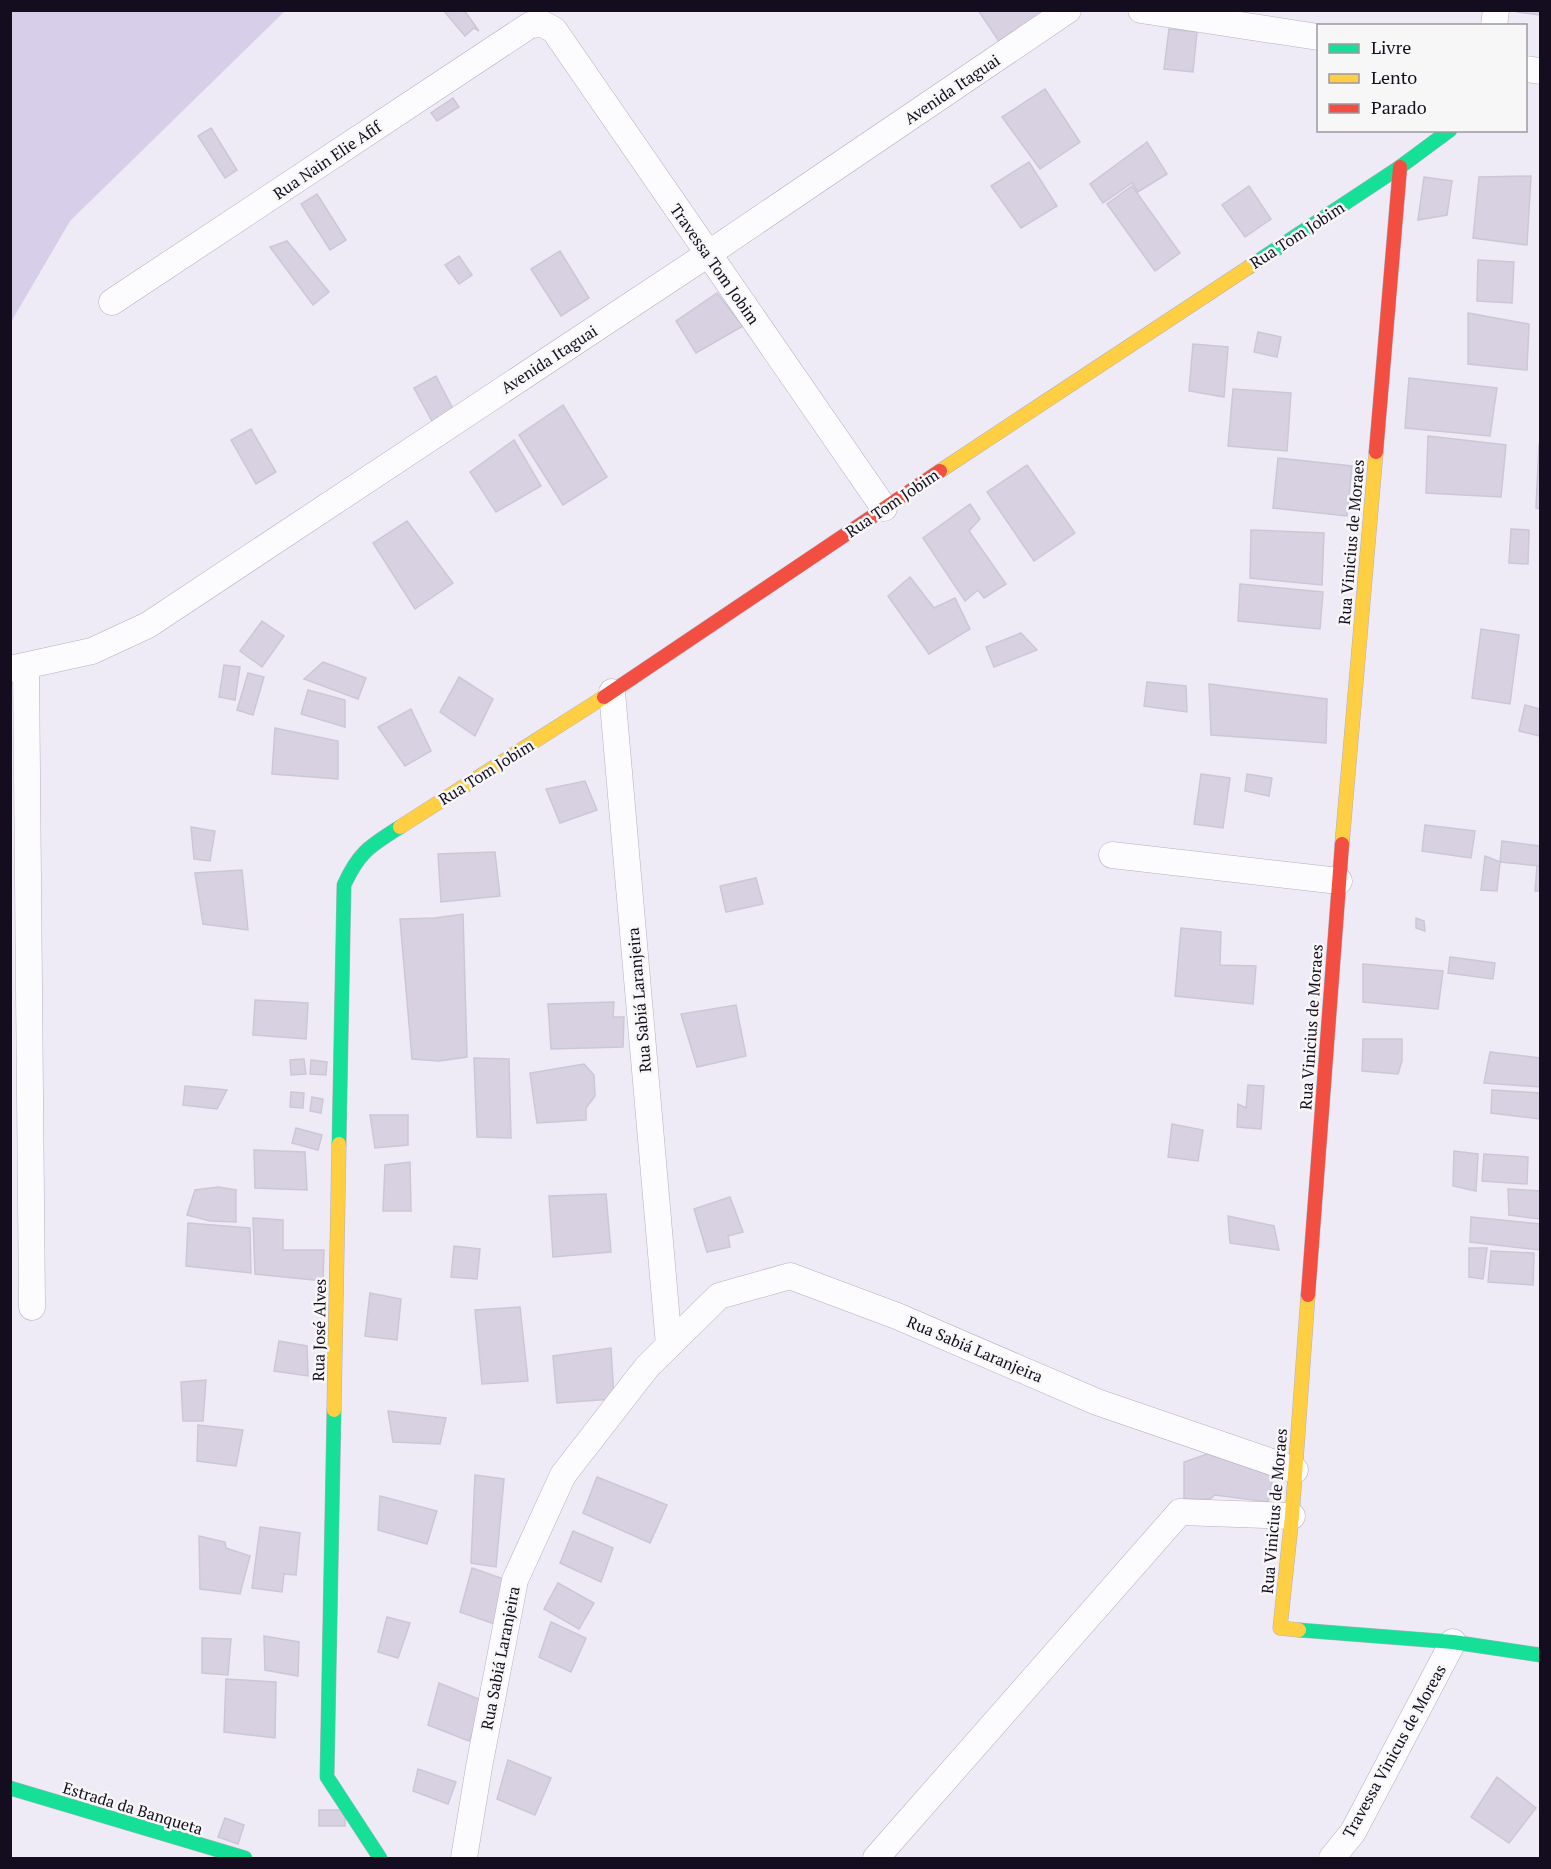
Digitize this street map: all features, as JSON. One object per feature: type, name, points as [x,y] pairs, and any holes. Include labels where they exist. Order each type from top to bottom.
[{"type":"street","name":"Avenida Itaguai","points":[[18,668],[92,651],[148,625],[708,254],[1068,10]]},
{"type":"street","points":[[1141,10],[1197,14],[1317,37]]},
{"type":"street","name":"Travessa Tom Jobim","points":[[543,24],[554,30],[884,508]]},
{"type":"street","name":"Rua Nain Elie Afif","points":[[112,302],[530,25],[543,24]]},
{"type":"street","name":"Rua Tom Jobim","points":[[344,885],[353,866],[368,847],[612,692],[884,508],[1400,167],[1447,132]]},
{"type":"street","name":"Rua Vinicius de Moraes","points":[[1400,167],[1339,880],[1292,1515],[1280,1628],[1453,1642],[1540,1655]]},
{"type":"street","points":[[18,668],[32,1307]]},
{"type":"street","name":"Rua Sabiá Laranjeira","points":[[612,692],[669,1345]]},
{"type":"street","points":[[1112,855],[1339,880]]},
{"type":"street","name":"Rua José Alves","points":[[344,885],[327,1777],[380,1858]]},
{"type":"street","name":"Rua Sabiá Laranjeira","points":[[464,1858],[515,1580],[563,1475],[647,1367],[719,1296],[790,1276],[897,1316],[1097,1401],[1295,1470]]},
{"type":"street","points":[[876,1858],[1180,1512],[1292,1515]]},
{"type":"street","name":"Travessa Vinicus de Moreas","points":[[1332,1858],[1353,1832],[1453,1642]]},
{"type":"street","name":"Estrada da Banqueta","points":[[10,1788],[245,1858]]},
{"type":"shaded area","points":[[11,10],[285,11],[70,221],[11,322]]},
{"type":"building","points":[[443,10],[464,10],[479,31],[474,28],[465,36]]},
{"type":"building","points":[[978,10],[1043,10],[1041,12],[1044,16],[1000,43]]},
{"type":"building","points":[[1518,10],[1540,10],[1540,15],[1517,12]]},
{"type":"building","points":[[1169,29],[1197,32],[1193,72],[1164,69]]},
{"type":"building","points":[[1045,89],[1080,142],[1040,169],[1002,117]]},
{"type":"building","points":[[453,98],[459,107],[437,121],[431,113]]},
{"type":"building","points":[[211,128],[237,170],[225,178],[198,136]]},
{"type":"building","points":[[1147,142],[1167,174],[1138,192],[1132,183],[1103,203],[1090,184]]},
{"type":"building","points":[[1029,162],[1057,206],[1021,228],[991,186]]},
{"type":"building","points":[[1531,176],[1527,245],[1473,238],[1479,177]]},
{"type":"building","points":[[1424,177],[1452,181],[1447,215],[1418,220]]},
{"type":"building","points":[[1132,186],[1180,253],[1155,271],[1107,204]]},
{"type":"building","points":[[1249,186],[1271,219],[1245,237],[1222,205]]},
{"type":"building","points":[[317,194],[346,240],[330,250],[301,204]]},
{"type":"building","points":[[287,241],[329,292],[313,305],[270,247]]},
{"type":"building","points":[[560,251],[589,298],[561,316],[531,269]]},
{"type":"building","points":[[459,256],[472,275],[459,284],[445,265]]},
{"type":"building","points":[[1478,260],[1514,262],[1512,303],[1477,301]]},
{"type":"building","points":[[717,293],[743,326],[696,353],[676,321]]},
{"type":"building","points":[[1468,313],[1529,324],[1527,370],[1468,364]]},
{"type":"building","points":[[1258,332],[1281,337],[1277,357],[1254,352]]},
{"type":"building","points":[[1193,344],[1228,347],[1224,397],[1189,391]]},
{"type":"building","points":[[436,376],[454,411],[433,423],[414,388]]},
{"type":"building","points":[[1409,378],[1497,388],[1490,436],[1405,428]]},
{"type":"building","points":[[1233,389],[1291,393],[1287,451],[1228,446]]},
{"type":"building","points":[[563,405],[607,477],[563,505],[519,435]]},
{"type":"building","points":[[251,429],[276,472],[256,484],[231,440]]},
{"type":"building","points":[[1428,436],[1506,445],[1501,497],[1426,493]]},
{"type":"building","points":[[514,440],[541,486],[496,512],[470,472]]},
{"type":"building","points":[[1540,444],[1540,509],[1536,508]]},
{"type":"building","points":[[1278,458],[1352,466],[1347,516],[1273,508]]},
{"type":"building","points":[[1027,465],[1075,533],[1034,561],[987,492]]},
{"type":"building","points":[[970,504],[980,519],[969,531],[1006,584],[984,598],[978,590],[965,601],[923,538]]},
{"type":"building","points":[[407,521],[453,583],[415,609],[373,543]]},
{"type":"building","points":[[1511,529],[1529,530],[1528,564],[1509,563]]},
{"type":"building","points":[[1251,530],[1324,533],[1322,585],[1250,578]]},
{"type":"building","points":[[910,577],[934,608],[955,598],[970,629],[929,654],[888,596]]},
{"type":"building","points":[[1240,584],[1323,592],[1320,629],[1238,621]]},
{"type":"building","points":[[262,621],[284,636],[262,667],[240,651]]},
{"type":"building","points":[[1481,629],[1519,635],[1510,704],[1472,698]]},
{"type":"building","points":[[1021,633],[1037,650],[994,667],[986,647]]},
{"type":"building","points":[[323,662],[366,678],[358,699],[304,679]]},
{"type":"building","points":[[224,665],[240,667],[235,700],[219,697]]},
{"type":"building","points":[[248,673],[264,677],[253,715],[237,710]]},
{"type":"building","points":[[459,677],[493,699],[475,736],[440,712]]},
{"type":"building","points":[[1147,682],[1186,686],[1187,712],[1144,706]]},
{"type":"building","points":[[1209,684],[1327,699],[1326,743],[1211,735]]},
{"type":"building","points":[[308,690],[345,700],[345,727],[301,714]]},
{"type":"building","points":[[1525,705],[1540,709],[1540,736],[1519,731]]},
{"type":"building","points":[[411,709],[431,751],[405,766],[378,727]]},
{"type":"building","points":[[275,728],[338,741],[338,779],[272,774]]},
{"type":"building","points":[[1201,774],[1230,778],[1223,828],[1194,824]]},
{"type":"building","points":[[1247,774],[1272,778],[1269,796],[1245,791]]},
{"type":"building","points":[[585,781],[597,810],[560,823],[546,789]]},
{"type":"building","points":[[1425,825],[1475,831],[1471,858],[1422,851]]},
{"type":"building","points":[[191,827],[215,831],[210,861],[194,859]]},
{"type":"building","points":[[1502,841],[1540,846],[1540,866],[1500,862]]},
{"type":"building","points":[[495,852],[500,896],[441,902],[438,854]]},
{"type":"building","points":[[1485,856],[1500,862],[1497,891],[1481,890]]},
{"type":"building","points":[[1537,866],[1540,866],[1540,891],[1535,891]]},
{"type":"building","points":[[242,870],[248,930],[203,924],[195,873]]},
{"type":"building","points":[[756,878],[763,904],[726,912],[720,886]]},
{"type":"building","points":[[463,914],[467,1057],[439,1061],[412,1059],[400,919]]},
{"type":"building","points":[[1416,918],[1424,921],[1425,931],[1416,928]]},
{"type":"building","points":[[1181,928],[1221,932],[1220,965],[1256,966],[1253,1004],[1175,996]]},
{"type":"building","points":[[1450,957],[1495,963],[1493,979],[1448,973]]},
{"type":"building","points":[[1363,964],[1443,971],[1438,1009],[1363,1002]]},
{"type":"building","points":[[255,1000],[308,1003],[306,1039],[253,1035]]},
{"type":"building","points":[[614,1002],[613,1017],[624,1017],[623,1047],[551,1049],[548,1004]]},
{"type":"building","points":[[736,1005],[746,1056],[697,1067],[681,1014]]},
{"type":"building","points":[[1363,1039],[1402,1039],[1402,1061],[1398,1074],[1362,1071]]},
{"type":"building","points":[[1490,1052],[1540,1058],[1540,1087],[1484,1083]]},
{"type":"building","points":[[474,1058],[509,1059],[511,1138],[477,1137]]},
{"type":"building","points":[[304,1059],[306,1074],[291,1075],[290,1060]]},
{"type":"building","points":[[311,1060],[327,1062],[326,1075],[310,1074]]},
{"type":"building","points":[[584,1064],[594,1075],[595,1096],[586,1108],[586,1120],[537,1123],[530,1073]]},
{"type":"building","points":[[1248,1085],[1264,1086],[1261,1129],[1237,1127],[1238,1104],[1246,1108]]},
{"type":"building","points":[[185,1086],[227,1090],[217,1109],[183,1105]]},
{"type":"building","points":[[1492,1090],[1540,1093],[1540,1119],[1491,1113]]},
{"type":"building","points":[[291,1092],[304,1093],[303,1108],[290,1107]]},
{"type":"building","points":[[312,1097],[323,1099],[321,1113],[310,1111]]},
{"type":"building","points":[[370,1115],[408,1115],[408,1145],[375,1148]]},
{"type":"building","points":[[1172,1124],[1203,1130],[1198,1161],[1168,1157]]},
{"type":"building","points":[[296,1128],[322,1135],[318,1150],[292,1143]]},
{"type":"building","points":[[254,1150],[305,1152],[307,1190],[255,1188]]},
{"type":"building","points":[[1454,1151],[1478,1154],[1476,1191],[1453,1186]]},
{"type":"building","points":[[1484,1154],[1528,1157],[1527,1184],[1482,1181]]},
{"type":"building","points":[[410,1162],[411,1211],[383,1211],[385,1165]]},
{"type":"building","points":[[218,1187],[236,1190],[236,1222],[210,1221],[187,1215],[195,1190]]},
{"type":"building","points":[[1508,1189],[1540,1191],[1540,1219],[1509,1215]]},
{"type":"building","points":[[606,1194],[611,1252],[553,1257],[549,1196]]},
{"type":"building","points":[[730,1197],[743,1232],[728,1236],[730,1247],[707,1252],[694,1209]]},
{"type":"building","points":[[1228,1216],[1274,1226],[1279,1250],[1230,1243]]},
{"type":"building","points":[[1471,1217],[1540,1224],[1540,1250],[1470,1242]]},
{"type":"building","points":[[253,1218],[283,1220],[283,1250],[324,1250],[323,1281],[255,1274]]},
{"type":"building","points":[[188,1223],[250,1228],[251,1273],[186,1266]]},
{"type":"building","points":[[454,1246],[480,1249],[477,1279],[451,1277]]},
{"type":"building","points":[[1469,1248],[1487,1248],[1483,1279],[1469,1277]]},
{"type":"building","points":[[1491,1251],[1534,1253],[1533,1285],[1488,1282]]},
{"type":"building","points":[[370,1293],[401,1299],[397,1340],[365,1336]]},
{"type":"building","points":[[520,1307],[528,1381],[482,1384],[475,1310]]},
{"type":"building","points":[[279,1341],[307,1346],[308,1376],[274,1371]]},
{"type":"building","points":[[611,1348],[614,1399],[557,1403],[553,1356]]},
{"type":"building","points":[[206,1380],[203,1421],[183,1421],[181,1382]]},
{"type":"building","points":[[388,1411],[446,1418],[440,1444],[393,1442]]},
{"type":"building","points":[[198,1425],[243,1430],[236,1466],[197,1461]]},
{"type":"building","points":[[1210,1453],[1274,1472],[1268,1502],[1215,1495],[1210,1499],[1184,1499],[1184,1462]]},
{"type":"building","points":[[475,1475],[504,1479],[496,1567],[471,1563]]},
{"type":"building","points":[[597,1477],[667,1505],[650,1543],[583,1513]]},
{"type":"building","points":[[380,1496],[437,1511],[427,1544],[378,1530]]},
{"type":"building","points":[[260,1527],[300,1533],[296,1575],[284,1574],[282,1592],[252,1588]]},
{"type":"building","points":[[573,1531],[613,1548],[601,1582],[560,1563]]},
{"type":"building","points":[[199,1536],[225,1542],[226,1548],[250,1556],[240,1594],[200,1589]]},
{"type":"building","points":[[472,1568],[512,1582],[503,1627],[460,1612]]},
{"type":"building","points":[[558,1583],[594,1603],[579,1629],[544,1609]]},
{"type":"building","points":[[387,1617],[410,1623],[398,1658],[378,1652]]},
{"type":"building","points":[[551,1622],[586,1638],[571,1672],[539,1657]]},
{"type":"building","points":[[264,1636],[299,1642],[298,1676],[265,1670]]},
{"type":"building","points":[[202,1638],[231,1639],[228,1675],[202,1673]]},
{"type":"building","points":[[226,1679],[276,1682],[275,1738],[224,1732]]},
{"type":"building","points":[[439,1683],[486,1702],[469,1741],[428,1725]]},
{"type":"building","points":[[508,1760],[551,1778],[535,1815],[497,1799]]},
{"type":"building","points":[[418,1769],[456,1782],[448,1804],[413,1791]]},
{"type":"building","points":[[1497,1777],[1536,1808],[1509,1843],[1471,1817]]},
{"type":"building","points":[[319,1810],[345,1810],[345,1826],[319,1826]]},
{"type":"building","points":[[225,1818],[244,1825],[238,1844],[218,1837]]},
{"type":"traffic: fast","points":[[1249,267],[1400,167],[1447,132]]},
{"type":"traffic: fast","points":[[339,1144],[344,885],[360,857],[400,827]]},
{"type":"traffic: fast","points":[[334,1410],[327,1777],[380,1858]]},
{"type":"traffic: fast","points":[[1299,1630],[1453,1642],[1540,1655]]},
{"type":"traffic: fast","points":[[10,1788],[245,1858]]},
{"type":"traffic: slow","points":[[940,471],[1249,267]]},
{"type":"traffic: slow","points":[[1342,844],[1376,452]]},
{"type":"traffic: slow","points":[[400,827],[604,697]]},
{"type":"traffic: slow","points":[[334,1410],[339,1144]]},
{"type":"traffic: slow","points":[[1299,1630],[1280,1628],[1292,1516],[1308,1295]]},
{"type":"traffic: jam","points":[[1376,452],[1400,167]]},
{"type":"traffic: jam","points":[[604,697],[940,471]]},
{"type":"traffic: jam","points":[[1308,1295],[1342,844]]}]
